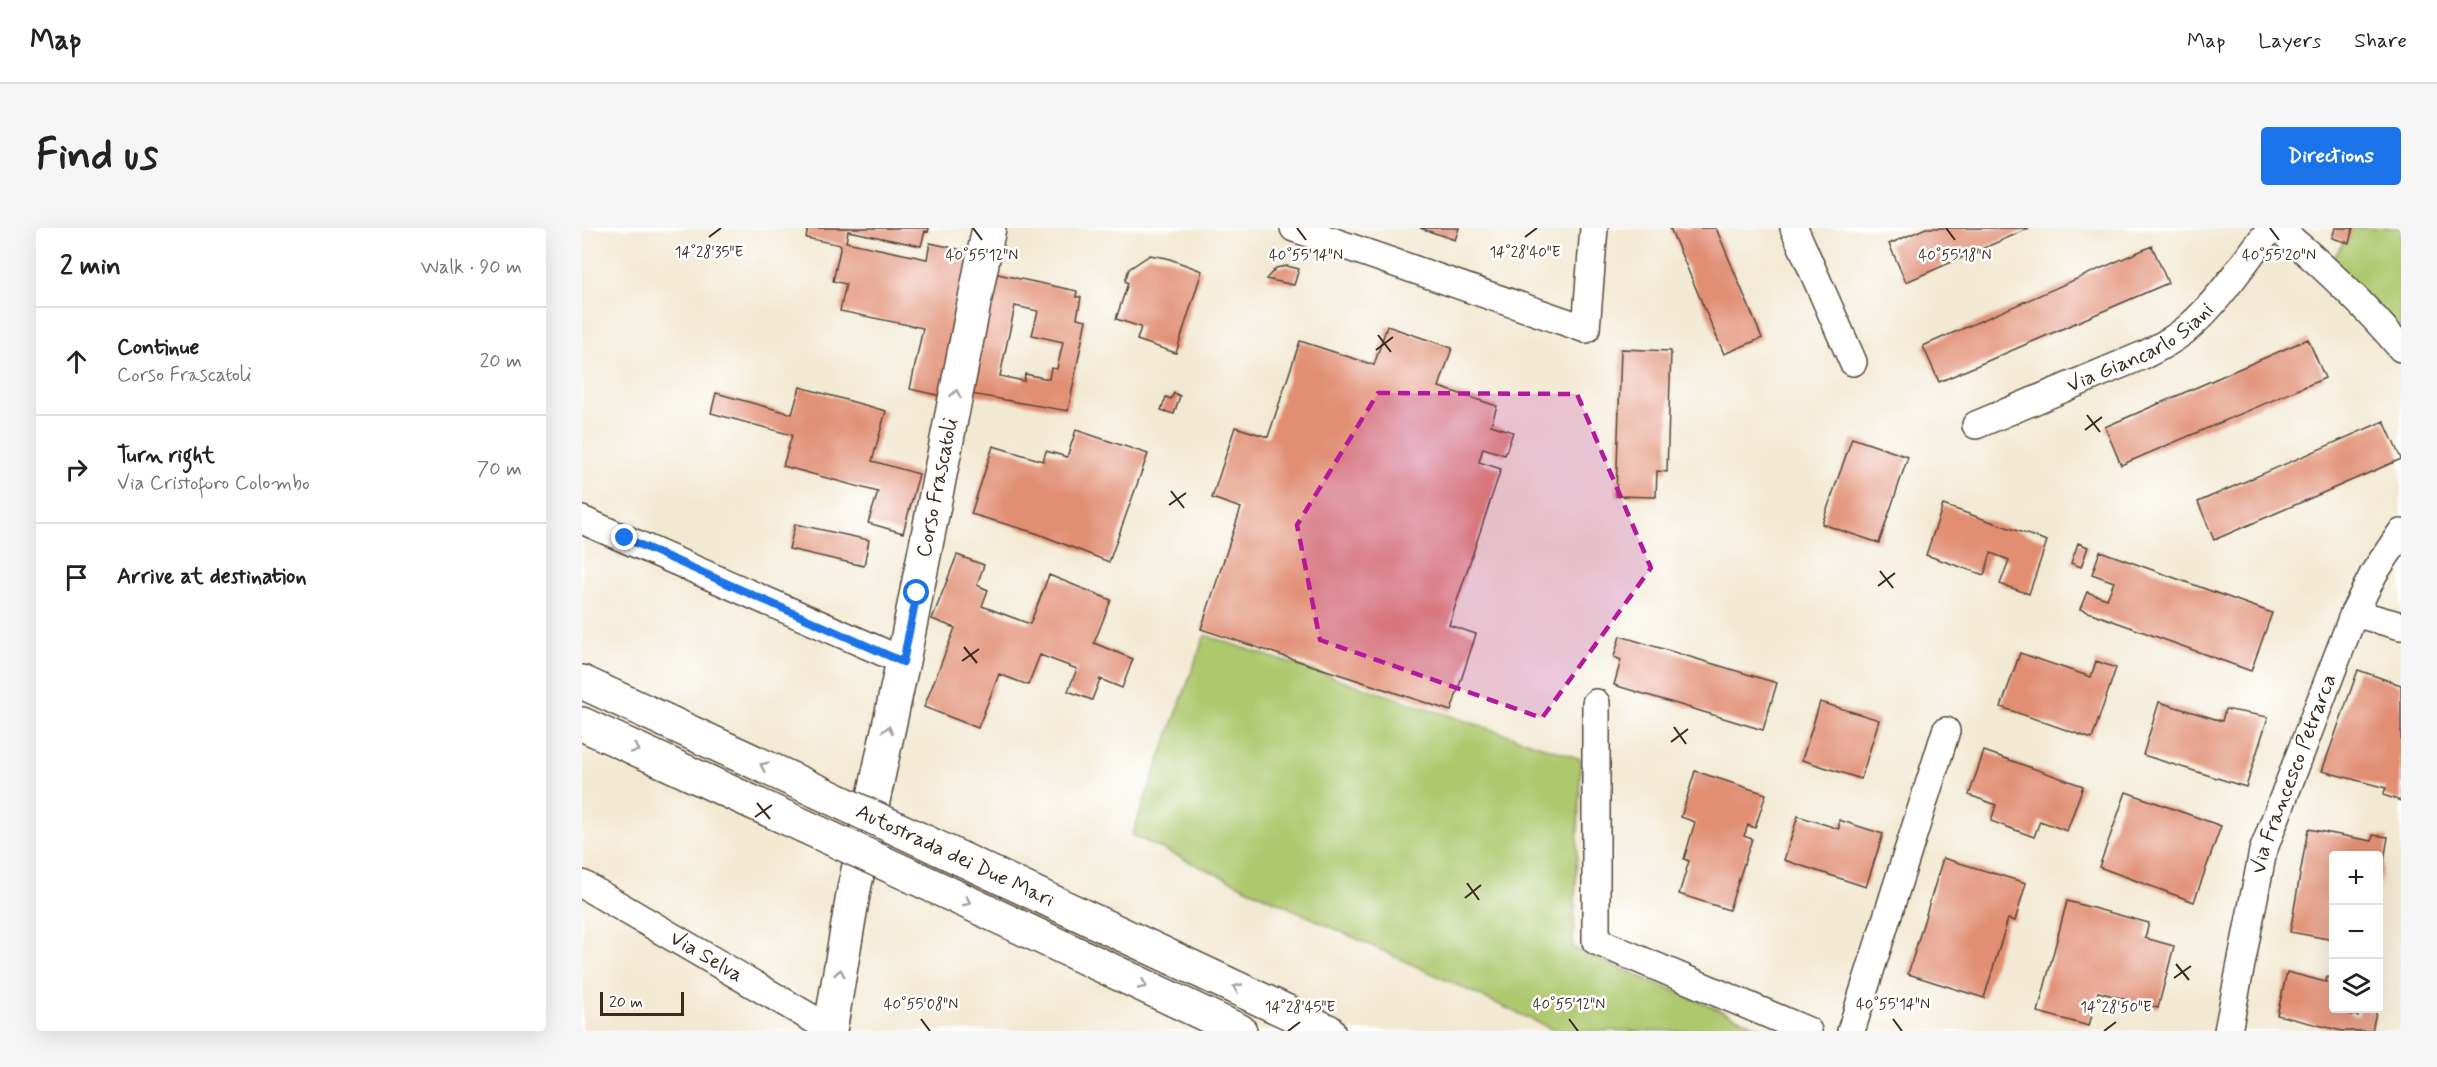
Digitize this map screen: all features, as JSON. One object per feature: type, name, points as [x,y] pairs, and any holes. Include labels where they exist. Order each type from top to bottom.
[{"type":"main road","name":"Corso Frascatoli","points":[[830,1030],[854,889],[903,662],[989,228]]},
{"type":"main road","name":"Autostrada dei Due Mari","points":[[582,682],[1328,1031]]},
{"type":"main road","name":"Autostrada dei Due Mari","points":[[582,724],[1240,1031]]},
{"type":"street","points":[[1294,228],[1586,329],[1594,228]]},
{"type":"street","name":"Via Giancarlo Siani","points":[[1976,424],[2170,342],[2191,326],[2208,308],[2271,228]]},
{"type":"street","points":[[2278,228],[2365,305],[2401,348]]},
{"type":"street","points":[[1796,229],[1852,362]]},
{"type":"street","points":[[582,520],[903,662]]},
{"type":"street","name":"Via Francesco Petrarca","points":[[2228,1031],[2263,851],[2354,613],[2374,573],[2401,533]]},
{"type":"street","points":[[2354,613],[2401,626]]},
{"type":"street","points":[[1596,703],[1596,941],[1808,1031]]},
{"type":"street","points":[[1851,1031],[1946,731]]},
{"type":"street","name":"Via Selva","points":[[582,884],[830,1030]]},
{"type":"highlighted area","points":[[1378,393],[1577,394],[1651,568],[1542,718],[1320,640],[1297,525]]},
{"type":"green space","points":[[2352,228],[2401,228],[2401,348],[2327,269]]},
{"type":"green space","points":[[1205,635],[1581,759],[1573,948],[1769,1031],[1556,1031],[1132,835]]},
{"type":"building","points":[[808,228],[929,228],[928,232],[925,231],[921,246],[848,231],[846,242],[927,259],[930,243],[972,252],[941,396],[910,389],[923,328],[840,311],[846,284],[833,281],[841,245],[806,238]]},
{"type":"building","points":[[1420,228],[1459,228],[1455,240]]},
{"type":"building","points":[[1670,228],[1716,228],[1762,338],[1724,354]]},
{"type":"building","points":[[1926,228],[2030,228],[1906,282],[1889,244]]},
{"type":"building","points":[[2335,228],[2353,228],[2349,243],[2332,238]]},
{"type":"building","points":[[2152,246],[2168,283],[1939,382],[1923,346]]},
{"type":"building","points":[[1150,255],[1167,258],[1202,271],[1176,353],[1137,340],[1141,327],[1116,319],[1128,283],[1125,281],[1129,269]]},
{"type":"building","points":[[1287,266],[1299,269],[1294,285],[1266,279],[1276,268]]},
{"type":"building","points":[[993,273],[1077,291],[1076,297],[1081,297],[1077,318],[1086,320],[1068,411],[971,394]],"holes":[[[1015,306],[1038,311],[1032,335],[1063,342],[1057,369],[1051,368],[1049,379],[1025,374],[1024,381],[1000,376]]]},
{"type":"building","points":[[1387,326],[1452,348],[1439,387],[1497,406],[1491,425],[1513,432],[1505,455],[1483,448],[1479,462],[1501,469],[1449,625],[1476,634],[1451,711],[1201,629],[1241,508],[1212,498],[1235,427],[1268,437],[1300,341],[1374,365]]},
{"type":"building","points":[[2308,339],[2325,378],[2121,465],[2105,427]]},
{"type":"building","points":[[1621,349],[1671,351],[1667,472],[1657,471],[1656,497],[1616,496]]},
{"type":"building","points":[[800,387],[886,411],[872,461],[919,474],[903,533],[868,523],[878,492],[783,466],[792,435],[711,413],[716,393],[792,414]]},
{"type":"building","points":[[1174,393],[1180,396],[1174,414],[1161,410],[1166,397],[1171,399]]},
{"type":"building","points":[[2384,421],[2401,459],[2214,540],[2198,502]]},
{"type":"building","points":[[1076,430],[1148,454],[1109,562],[1036,533],[971,514],[993,446],[1043,461],[1046,451],[1067,457]]},
{"type":"building","points":[[1852,438],[1908,457],[1879,543],[1822,524]]},
{"type":"building","points":[[1943,505],[2047,541],[2029,594],[2000,584],[2009,560],[1991,553],[1984,575],[1926,555]]},
{"type":"building","points":[[795,524],[869,540],[864,566],[789,549]]},
{"type":"building","points":[[2078,543],[2088,547],[2081,567],[2071,563]]},
{"type":"building","points":[[2100,551],[2272,613],[2251,671],[2080,609],[2087,592],[2107,599],[2114,582],[2092,574]]},
{"type":"building","points":[[957,555],[984,565],[977,585],[988,590],[982,606],[1030,624],[1049,575],[1111,600],[1094,643],[1133,659],[1122,688],[1100,679],[1092,700],[1068,691],[1077,669],[1040,655],[1028,685],[999,674],[978,728],[924,707],[955,628],[932,619]]},
{"type":"building","points":[[1620,636],[1777,683],[1763,730],[1614,685],[1621,660],[1614,657]]},
{"type":"building","points":[[2020,653],[2091,677],[2096,661],[2116,668],[2092,739],[2001,707]]},
{"type":"building","points":[[2358,670],[2401,685],[2401,801],[2383,795],[2386,788],[2322,771]]},
{"type":"building","points":[[1820,702],[1879,720],[1861,779],[1802,760]]},
{"type":"building","points":[[2159,702],[2222,721],[2225,709],[2268,717],[2246,787],[2143,755]]},
{"type":"building","points":[[1984,751],[2083,786],[2067,831],[2040,821],[2034,837],[1991,821],[1996,805],[1969,795]]},
{"type":"building","points":[[1695,771],[1766,794],[1755,828],[1748,825],[1744,836],[1752,839],[1729,910],[1679,894],[1689,861],[1684,859],[1695,822],[1681,817]]},
{"type":"building","points":[[2126,792],[2221,826],[2194,902],[2099,867]]},
{"type":"building","points":[[1798,816],[1839,829],[1839,820],[1883,834],[1866,887],[1784,860]]},
{"type":"building","points":[[2308,829],[2372,841],[2373,835],[2388,837],[2383,868],[2383,851],[2329,851],[2329,939],[2290,932]]},
{"type":"building","points":[[1943,858],[2026,883],[2015,921],[2008,919],[1984,998],[1908,974]]},
{"type":"building","points":[[2067,901],[2149,923],[2145,938],[2174,946],[2158,1008],[2098,992],[2089,1026],[2038,1012]]},
{"type":"building","points":[[2287,972],[2326,982],[2327,977],[2329,977],[2329,1013],[2349,1013],[2358,1016],[2359,1013],[2376,1013],[2372,1031],[2342,1031],[2277,1015]]},
{"type":"route","points":[[625,538],[903,662],[917,593]]}]
